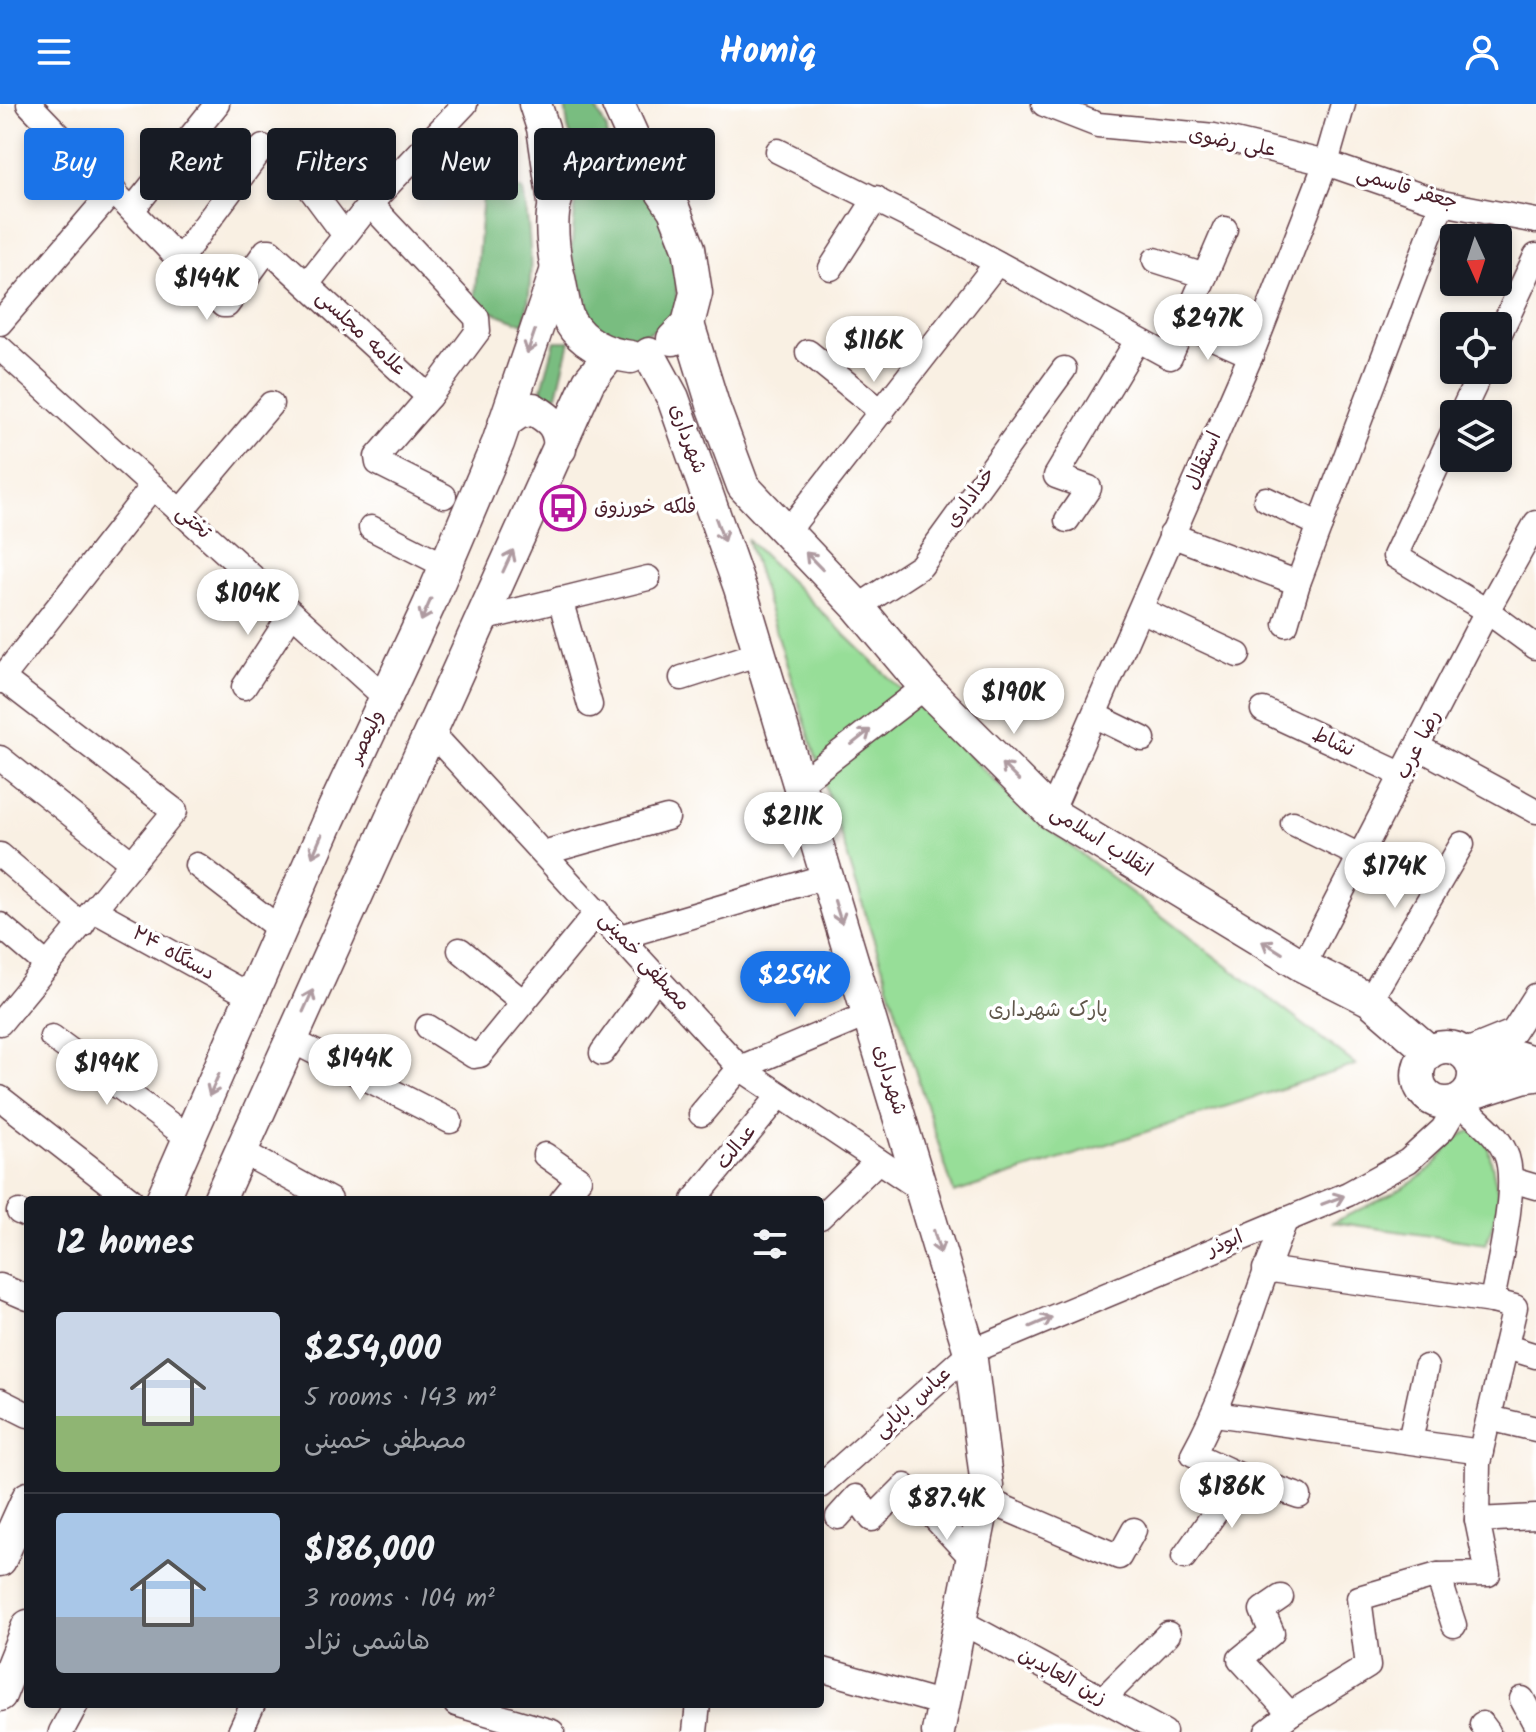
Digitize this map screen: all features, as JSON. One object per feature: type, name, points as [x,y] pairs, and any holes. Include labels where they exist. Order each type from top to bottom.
[{"type":"main road","points":[[535,104],[543,128],[554,202],[551,235],[569,321],[588,342],[610,355],[636,358],[649,354],[665,347],[688,324],[696,293],[689,248],[667,200]]},
{"type":"main road","points":[[618,104],[629,128]]},
{"type":"main road","name":"ولیعصر","points":[[164,1196],[446,566],[505,422],[557,269]]},
{"type":"main road","name":"انقلاب اسلامی","points":[[688,324],[743,486],[858,607],[925,687],[1051,813],[1303,966],[1370,1000],[1429,1051]]},
{"type":"main road","name":"شهرداری","points":[[649,354],[673,398],[740,588],[970,1352],[987,1486],[941,1718]]},
{"type":"main road","points":[[221,1196],[589,381],[610,355]]},
{"type":"main road","points":[[505,422],[518,413],[533,409],[548,418],[559,433],[560,449]]},
{"type":"main road","points":[[1536,1063],[1517,1057],[1464,1053],[1446,1046],[1429,1051],[1419,1066],[1419,1083],[1423,1091],[1437,1102],[1462,1102],[1536,1075]]},
{"type":"main road","points":[[1462,1102],[1474,1073],[1464,1053]]},
{"type":"main road","points":[[0,1560],[15,1513]]},
{"type":"main road","points":[[0,1695],[24,1636]]},
{"type":"street","name":"علامه مجلسی","points":[[29,104],[53,128]]},
{"type":"street","points":[[133,209],[217,104]]},
{"type":"street","points":[[307,284],[370,204],[465,104]]},
{"type":"street","name":"علی رضوی","points":[[1044,104],[1098,125],[1214,136],[1326,163]]},
{"type":"street","name":"استقلال","points":[[1051,813],[1096,716],[1171,535],[1251,355],[1326,163],[1343,104]]},
{"type":"street","points":[[180,259],[263,147]]},
{"type":"street","points":[[778,151],[876,198],[1170,357],[1225,229]]},
{"type":"street","name":"جعفر قاسمی","points":[[1326,163],[1442,203],[1536,221]]},
{"type":"street","points":[[831,268],[876,198]]},
{"type":"street","points":[[0,323],[105,200]]},
{"type":"street","name":"علامه مجلسی","points":[[124,200],[225,305],[268,250],[429,397]]},
{"type":"street","points":[[319,200],[344,234]]},
{"type":"street","points":[[1286,624],[1298,583],[1442,203]]},
{"type":"street","points":[[370,204],[477,318],[478,331],[429,397],[377,457],[378,463],[444,496]]},
{"type":"street","points":[[1510,312],[1536,256]]},
{"type":"street","points":[[1155,260],[1205,276]]},
{"type":"street","points":[[787,532],[997,263]]},
{"type":"street","points":[[1184,325],[1251,355]]},
{"type":"street","points":[[1067,520],[1089,488],[1056,476],[1137,341]]},
{"type":"street","name":"تختی","points":[[0,348],[386,698]]},
{"type":"street","points":[[808,352],[882,412]]},
{"type":"street","name":"خدادادی","points":[[858,607],[921,566],[1064,369]]},
{"type":"street","points":[[180,512],[271,404]]},
{"type":"street","points":[[1440,460],[1395,556],[1487,611],[1536,647]]},
{"type":"street","points":[[3,1016],[175,811],[1,679],[153,486]]},
{"type":"street","points":[[1266,499],[1320,525]]},
{"type":"street","name":"رضا عرب","points":[[1303,966],[1487,611],[1536,523]]},
{"type":"street","points":[[371,528],[446,566]]},
{"type":"street","points":[[1171,535],[1298,583]]},
{"type":"street","points":[[482,619],[648,578]]},
{"type":"street","points":[[560,599],[590,705]]},
{"type":"street","points":[[1141,610],[1238,655]]},
{"type":"street","points":[[244,687],[292,613]]},
{"type":"street","points":[[682,678],[760,653]]},
{"type":"street","points":[[799,784],[925,687]]},
{"type":"street","name":"نشاط","points":[[1263,710],[1403,775]]},
{"type":"street","points":[[1096,716],[1143,739]]},
{"type":"street","name":"مصطفی خمینی","points":[[430,731],[740,1068],[922,1190]]},
{"type":"street","points":[[1418,747],[1536,811]]},
{"type":"street","points":[[0,758],[132,863]]},
{"type":"street","points":[[543,853],[667,818]]},
{"type":"street","points":[[1293,823],[1360,856]]},
{"type":"street","points":[[1370,1000],[1462,844]]},
{"type":"street","name":"۲۴ دستگاه","points":[[0,855],[88,917],[252,997]]},
{"type":"street","points":[[197,865],[281,930]]},
{"type":"street","points":[[620,937],[827,876]]},
{"type":"street","points":[[428,1027],[477,1056],[598,911]]},
{"type":"street","points":[[0,925],[48,966]]},
{"type":"street","points":[[460,950],[523,1002]]},
{"type":"street","points":[[602,1053],[657,977]]},
{"type":"street","points":[[1464,1053],[1513,1032],[1536,996]]},
{"type":"street","points":[[701,1114],[740,1068],[869,1014]]},
{"type":"street","points":[[52,1037],[190,1139]]},
{"type":"street","points":[[291,1040],[450,1121]]},
{"type":"street","name":"عدالت","points":[[697,1196],[780,1095]]},
{"type":"street","points":[[0,1098],[126,1196]]},
{"type":"street","points":[[1462,1102],[1490,1129],[1506,1153],[1512,1180],[1492,1301]]},
{"type":"street","name":"ابوذر","points":[[970,1352],[1348,1194],[1408,1161],[1443,1129],[1462,1102]]},
{"type":"street","points":[[241,1151],[323,1196]]},
{"type":"street","points":[[545,1155],[579,1179],[565,1196]]},
{"type":"street","points":[[824,1213],[878,1161]]},
{"type":"street","points":[[1512,1180],[1536,1187]]},
{"type":"street","points":[[1286,1219],[1265,1269],[1215,1414],[1193,1454],[1241,1476],[1299,1496]]},
{"type":"street","points":[[1265,1269],[1492,1301],[1515,1307],[1478,1463],[1477,1520],[1488,1574],[1438,1575],[1359,1598],[1368,1666],[1290,1714],[1267,1732]]},
{"type":"street","points":[[0,1286],[24,1296]]},
{"type":"street","points":[[1507,1347],[1536,1356]]},
{"type":"street","name":"عباس بابایی","points":[[824,1482],[970,1352]]},
{"type":"street","points":[[1410,1441],[1426,1367]]},
{"type":"street","points":[[0,1401],[24,1413]]},
{"type":"street","points":[[1215,1414],[1481,1452]]},
{"type":"street","points":[[1489,1418],[1536,1429]]},
{"type":"street","points":[[1184,1557],[1241,1476]]},
{"type":"street","points":[[838,1517],[856,1497],[872,1519],[905,1486],[972,1558]]},
{"type":"street","points":[[984,1499],[1119,1557],[1134,1530]]},
{"type":"street","points":[[1477,1520],[1536,1517]]},
{"type":"street","points":[[1438,1575],[1454,1625]]},
{"type":"street","points":[[1281,1597],[1262,1610],[1272,1633],[1240,1659],[1290,1714]]},
{"type":"street","name":"زین العابدین","points":[[960,1621],[1164,1732]]},
{"type":"street","points":[[1103,1699],[1168,1634]]},
{"type":"street","points":[[824,1671],[941,1718]]},
{"type":"street","points":[[1522,1699],[1536,1725]]},
{"type":"street","points":[[61,1732],[74,1708]]},
{"type":"street","points":[[240,1732],[251,1708]]},
{"type":"street","points":[[473,1708],[539,1724]]},
{"type":"street","points":[[695,1732],[698,1708]]},
{"type":"green space","points":[[565,104],[594,104],[606,128],[568,128]]},
{"type":"green space","points":[[518,189],[523,190],[531,257],[530,291],[524,324],[474,305],[483,200],[518,200]]},
{"type":"green space","points":[[576,200],[655,200],[659,203],[676,278],[677,312],[659,327],[640,335],[618,336],[596,330],[571,254]]},
{"type":"green space","points":[[555,341],[570,341],[557,395],[540,396]]},
{"type":"green space","name":"پارک شهرداری","points":[[747,539],[1029,814],[1356,1065],[954,1193]]},
{"type":"green space","points":[[1476,1130],[1486,1137],[1500,1203],[1486,1244],[1333,1222],[1407,1186],[1429,1170],[1461,1135]]},
{"type":"place","name":"فلکه خورزوق","points":[[563,508]]}]
